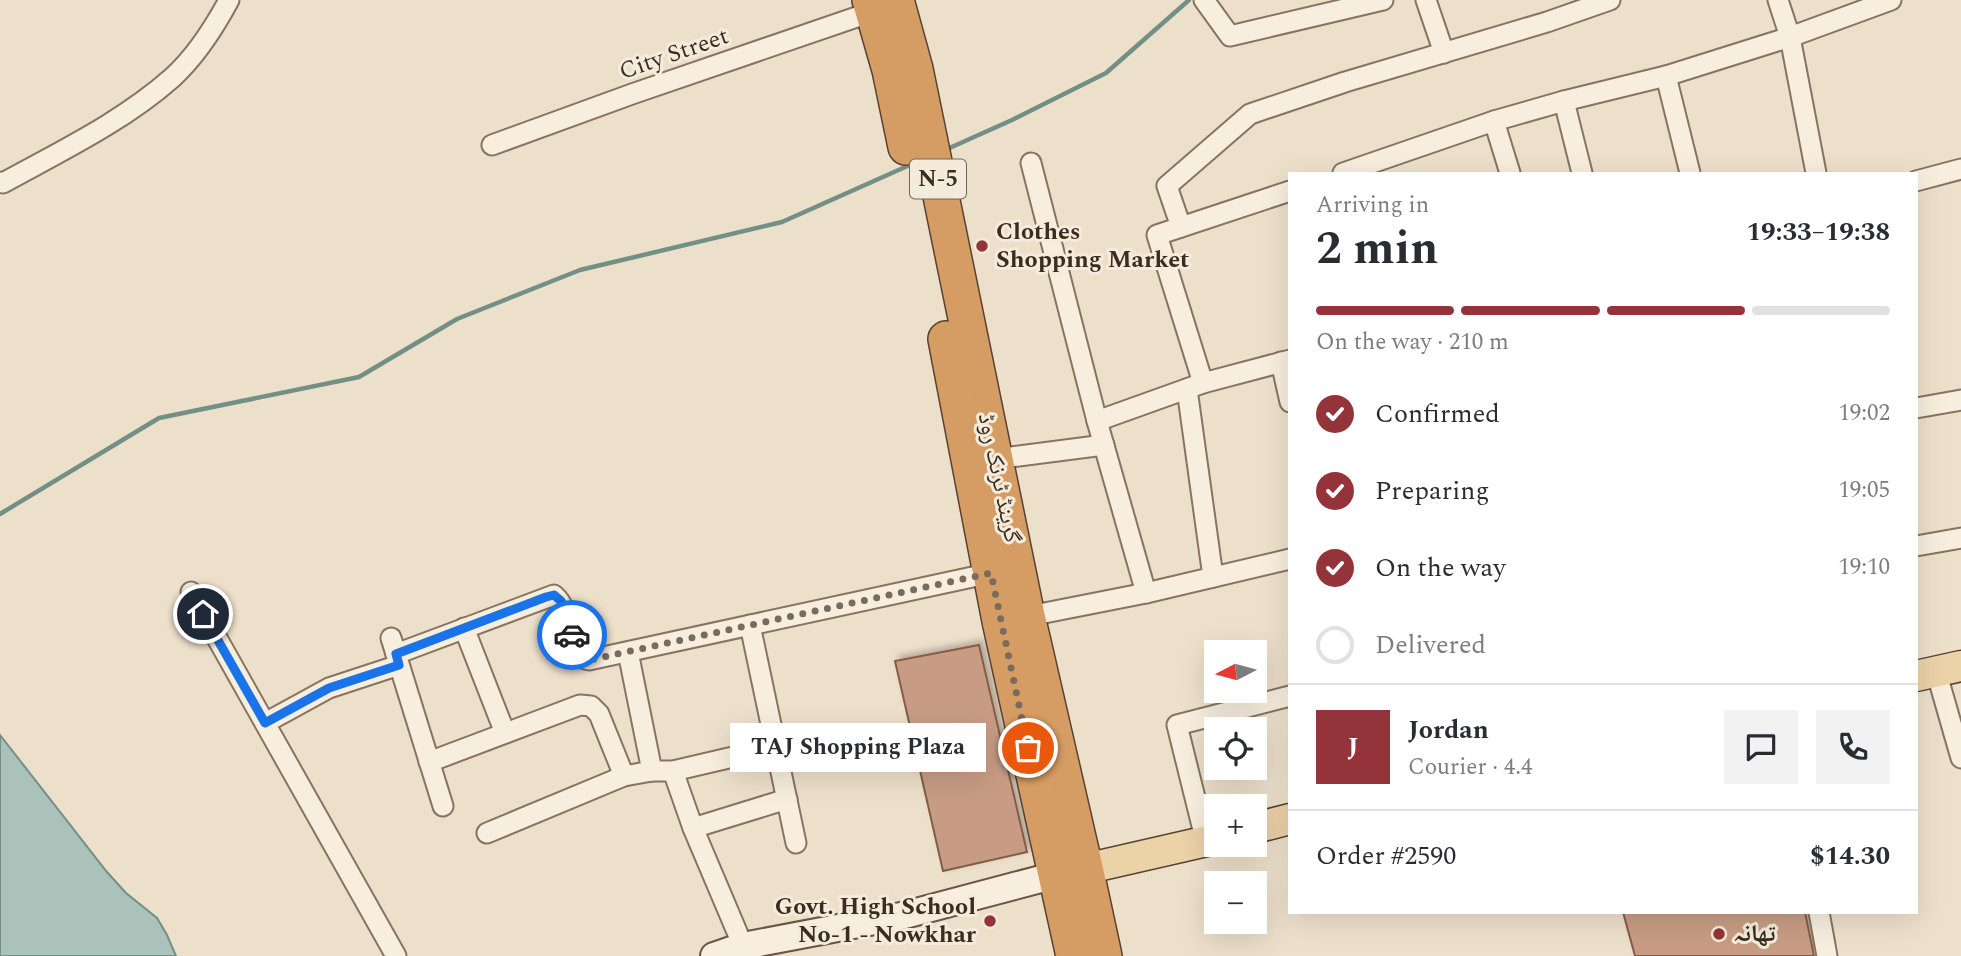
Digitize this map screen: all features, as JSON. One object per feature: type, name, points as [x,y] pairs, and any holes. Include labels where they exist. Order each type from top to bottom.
[{"type":"highway","name":"گرینڈ ٹرنک روڈ","points":[[889,3],[948,291],[991,573],[1014,619]]},
{"type":"highway","name":"گرینڈ ٹرنک روڈ","points":[[948,291],[995,459],[1014,619],[1071,872],[1104,956]]},
{"type":"highway","name":"گرینڈ ٹرنک روڈ","points":[[1071,872],[1074,956]]},
{"type":"main road","points":[[1267,825],[1288,820]]},
{"type":"main road","points":[[1071,872],[1204,843]]},
{"type":"street","points":[[0,182],[3,183],[111,124],[173,77],[214,28],[229,0]]},
{"type":"street","points":[[1206,2],[1230,36],[1383,0]]},
{"type":"street","points":[[1426,0],[1444,53]]},
{"type":"street","points":[[1181,227],[1167,186],[1251,114],[1345,82],[1547,22],[1609,0]]},
{"type":"street","points":[[1778,0],[1790,37],[1816,172]]},
{"type":"street","points":[[1346,172],[1494,121],[1666,76],[1790,37],[1891,0]]},
{"type":"street","name":"City Street","points":[[492,145],[889,3]]},
{"type":"street","points":[[1666,76],[1690,172]]},
{"type":"street","points":[[1564,101],[1582,172]]},
{"type":"street","points":[[1494,121],[1510,172]]},
{"type":"street","points":[[1031,163],[1097,421],[1146,593]]},
{"type":"street","points":[[1918,180],[1961,169]]},
{"type":"street","points":[[1213,577],[1195,386],[1157,235],[1288,192]]},
{"type":"street","points":[[1097,421],[1195,386],[1285,361],[1288,386]]},
{"type":"street","points":[[1918,408],[1961,400]]},
{"type":"street","points":[[995,459],[1104,445]]},
{"type":"street","points":[[1918,546],[1961,538]]},
{"type":"street","points":[[1014,619],[1146,593],[1288,559]]},
{"type":"street","points":[[265,723],[395,652],[554,595],[561,601],[577,651],[582,659],[589,660],[991,573]]},
{"type":"street","points":[[191,592],[396,956]]},
{"type":"street","points":[[750,625],[796,843]]},
{"type":"street","points":[[464,628],[505,733]]},
{"type":"street","points":[[395,652],[443,806]]},
{"type":"street","points":[[628,652],[652,771]]},
{"type":"street","points":[[1930,668],[1961,758]]},
{"type":"street","points":[[1204,817],[1177,725],[1288,696]]},
{"type":"street","points":[[429,762],[580,705],[591,706],[599,713],[624,776]]},
{"type":"street","points":[[487,833],[624,776],[652,771],[673,771],[776,747]]},
{"type":"street","points":[[673,771],[693,828],[743,946]]},
{"type":"street","points":[[693,828],[787,799]]},
{"type":"street","points":[[714,956],[743,946],[901,916],[1071,872]]},
{"type":"street","points":[[1819,914],[1827,956]]},
{"type":"water","points":[[0,735],[107,872],[126,893],[157,918],[176,956],[0,956]]},
{"type":"building","points":[[979,645],[1027,852],[943,871],[895,661]]},
{"type":"building","name":"تھانہ","points":[[1624,914],[1805,914],[1814,956],[1635,956]]},
{"type":"waterway","points":[[945,150],[1106,73],[1189,0]]},
{"type":"waterway","points":[[0,514],[159,418],[359,377],[457,319],[580,270],[782,222],[921,160]]},
{"type":"way so far","points":[[572,635],[582,659],[589,660],[991,573],[1028,748]]},
{"type":"place","name":"Clothes Shopping Market","points":[[982,246]]},
{"type":"place","name":"TAJ Shopping Plaza","points":[[1028,748]]},
{"type":"place","name":"Govt. High School No-1 - Nowkhar","points":[[990,921]]},
{"type":"place","name":"تھانہ","points":[[1719,934]]},
{"type":"route","points":[[203,614],[265,723],[329,688],[399,665],[396,654],[546,597],[554,595],[561,601],[572,635]]}]
